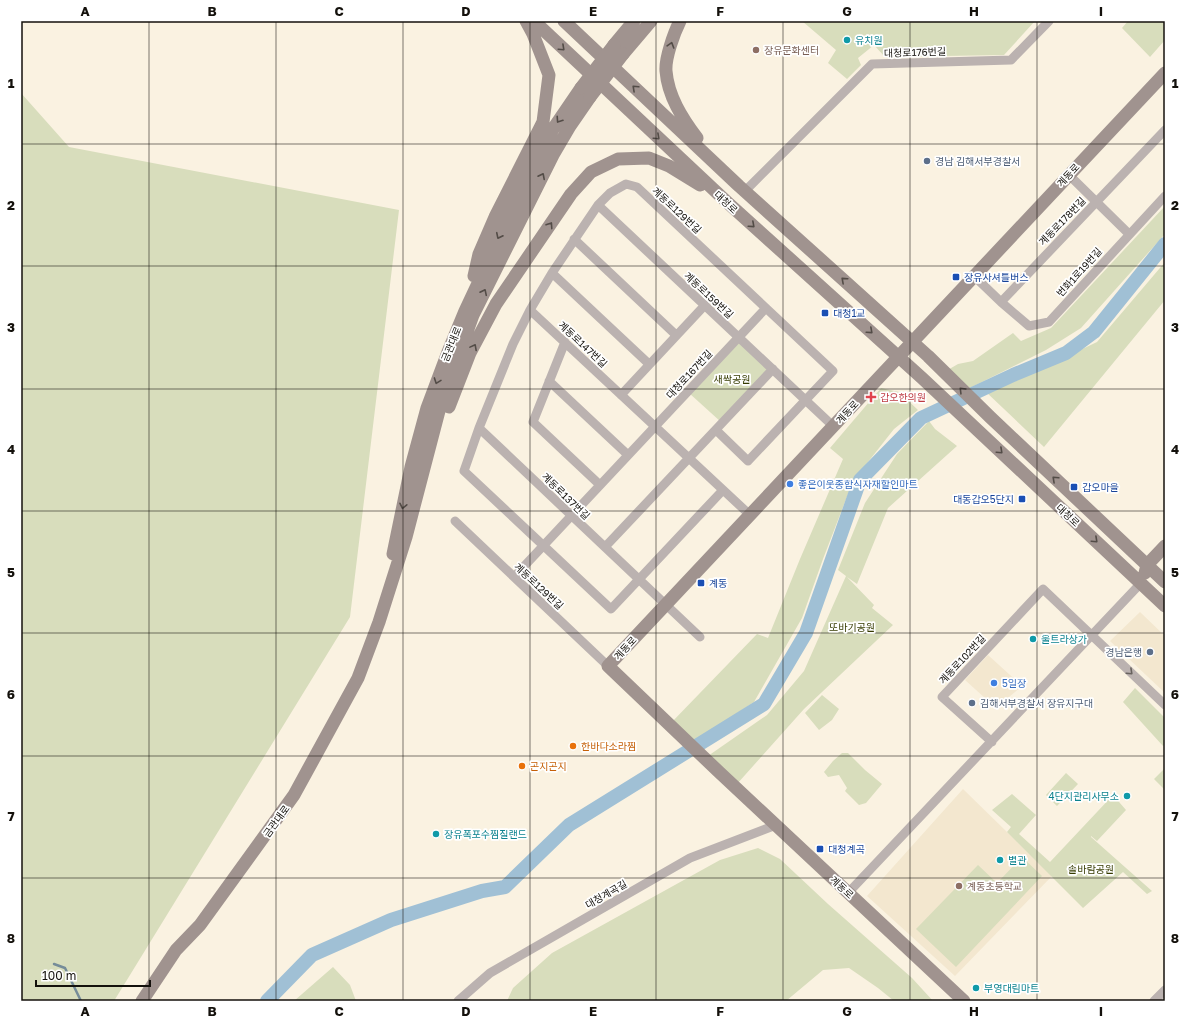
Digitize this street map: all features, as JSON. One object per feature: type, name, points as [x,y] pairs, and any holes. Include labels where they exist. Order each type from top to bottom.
[{"type":"main road","points":[[464,311],[480,254],[495,217],[543,122],[549,75],[533,34],[526,21]]},
{"type":"main road","name":"대청로","points":[[534,21],[728,203],[972,424],[1165,606]]},
{"type":"main road","name":"대청로","points":[[564,21],[742,189],[935,363],[1147,566],[1163,576]]},
{"type":"main road","points":[[619,50],[634,21]]},
{"type":"main road","points":[[585,92],[619,50],[651,21]]},
{"type":"main road","points":[[680,21],[670,47],[666,71],[672,97],[684,121],[742,189]]},
{"type":"main road","name":"계동로","points":[[964,1001],[674,730],[608,666],[1165,73]]},
{"type":"main road","name":"금관대로","points":[[379,622],[415,452],[427,408],[448,352],[464,311],[553,129],[585,92]]},
{"type":"main road","name":"금관대로","points":[[142,1001],[176,950],[200,925],[294,795],[358,678],[379,622],[406,536],[440,407],[473,315],[553,155],[570,126],[585,92]]},
{"type":"main road","points":[[422,474],[470,353],[496,304],[571,194],[591,172],[618,160],[649,158],[669,166],[728,203]]},
{"type":"main road","points":[[1141,584],[1147,566],[1165,546]]},
{"type":"main road","points":[[1141,584],[1163,576]]},
{"type":"street","name":"대청로176번길","points":[[742,189],[872,64],[1011,60],[1049,21]]},
{"type":"street","name":"계동로178번길","points":[[1001,302],[1165,130]]},
{"type":"street","points":[[1069,175],[1129,234]]},
{"type":"street","name":"계동로129번길","points":[[544,545],[464,471],[479,428],[513,344],[530,310],[574,239],[598,205],[610,193],[626,184],[637,187],[766,308]]},
{"type":"street","name":"번화1로19번길","points":[[1001,302],[1029,326],[1048,322],[1165,196]]},
{"type":"street","name":"계동로159번길","points":[[598,205],[833,426]]},
{"type":"street","points":[[574,239],[676,335]]},
{"type":"street","points":[[552,273],[649,364]]},
{"type":"street","points":[[974,276],[1001,302]]},
{"type":"street","points":[[621,395],[704,305]]},
{"type":"street","points":[[716,430],[748,462],[833,371],[766,308]]},
{"type":"street","name":"대청로167번길","points":[[514,577],[766,308]]},
{"type":"street","name":"계동로147번길","points":[[530,310],[750,515]]},
{"type":"street","points":[[565,342],[548,381],[533,422],[600,485]]},
{"type":"street","points":[[605,547],[773,369]]},
{"type":"street","points":[[548,381],[628,455]]},
{"type":"street","name":"계동로137번길","points":[[479,428],[700,638]]},
{"type":"street","points":[[544,545],[611,609],[723,490]]},
{"type":"street","name":"계동로129번길","points":[[455,521],[608,666]]},
{"type":"street","points":[[848,893],[1141,584]]},
{"type":"street","name":"계동로102번길","points":[[992,742],[942,696],[1043,589],[1092,635]]},
{"type":"street","points":[[1092,635],[1165,704]]},
{"type":"street","name":"대청계곡길","points":[[458,1001],[490,973],[690,858],[776,825]]},
{"type":"street","points":[[1154,1001],[1165,990]]},
{"type":"shaded area","points":[[1140,612],[1165,636],[1165,693],[1110,641]]},
{"type":"shaded area","name":"5일장","points":[[988,655],[1022,686],[996,708],[965,680]]},
{"type":"shaded area","name":"계동초등학교","points":[[963,789],[1052,876],[955,976],[867,896]]},
{"type":"green space","points":[[802,21],[1035,21],[1004,55],[885,57],[874,45],[858,58],[861,65],[847,79],[828,63],[836,50]]},
{"type":"green space","points":[[1128,21],[1165,21],[1165,40],[1150,57],[1122,28]]},
{"type":"green space","points":[[21,93],[69,147],[399,210],[350,617],[114,1001],[21,1001]]},
{"type":"green space","points":[[1165,206],[1165,234],[1081,328],[1046,350],[966,390],[946,371],[958,364],[973,361],[1013,333],[1021,341],[1051,328]]},
{"type":"green space","points":[[1165,262],[1165,300],[1044,447],[985,391],[1030,374],[1097,342]]},
{"type":"green space","name":"새싹공원","points":[[739,340],[771,369],[721,422],[689,393]]},
{"type":"green space","points":[[881,388],[899,392],[918,410],[894,429],[853,481],[802,618],[754,702],[694,742],[670,724],[757,634],[768,638],[843,459],[830,448]]},
{"type":"green space","name":"또바기공원","points":[[929,421],[935,429],[957,446],[888,508],[857,584],[847,577],[874,605],[872,608],[893,625],[804,709],[737,784],[708,756],[767,715],[804,671],[846,576],[838,570],[865,503],[897,454]]},
{"type":"green space","points":[[1135,688],[1165,718],[1165,744],[1163,746],[1123,702]]},
{"type":"green space","points":[[822,695],[839,709],[832,720],[819,730],[805,713]]},
{"type":"green space","points":[[842,753],[848,753],[882,784],[866,803],[859,805],[845,791],[847,788],[839,775],[828,777],[824,772]]},
{"type":"green space","points":[[1165,768],[1165,790],[1154,779]]},
{"type":"green space","points":[[1066,773],[1078,784],[1057,806],[1046,795]]},
{"type":"green space","name":"솔바람공원","points":[[1012,794],[1036,815],[1019,834],[1050,862],[1113,795],[1126,810],[1097,841],[1091,837],[1152,891],[1147,894],[1123,872],[1083,908],[1007,832],[1011,827],[992,810]]},
{"type":"green space","points":[[758,848],[780,859],[828,904],[912,978],[933,1001],[894,1001],[849,968],[823,970],[786,1001],[507,1001],[513,988],[552,953],[720,860]]},
{"type":"green space","points":[[1022,857],[1042,876],[956,967],[916,929],[978,865],[997,883]]},
{"type":"green space","points":[[333,967],[350,985],[356,1001],[294,1001]]},
{"type":"waterway","points":[[267,1001],[312,955],[391,920],[482,891],[505,887],[569,825],[764,704],[806,633],[860,480],[921,418],[1013,375],[1066,353],[1094,332],[1165,244]]},
{"type":"waterway","points":[[54,964],[65,968],[81,1001]]},
{"type":"place","name":"유치원","points":[[847,40]]},
{"type":"place","name":"장유문화센터","points":[[756,50]]},
{"type":"place","name":"경남 김해서부경찰서","points":[[927,161]]},
{"type":"place","name":"장유사셔틀버스","points":[[956,277]]},
{"type":"place","name":"대청1교","points":[[825,313]]},
{"type":"place","name":"갑오한의원","points":[[871,397]]},
{"type":"place","name":"좋은이웃종합식자재할인마트","points":[[790,484]]},
{"type":"place","name":"갑오마을","points":[[1074,487]]},
{"type":"place","name":"대동갑오5단지","points":[[1022,499]]},
{"type":"place","name":"계동","points":[[701,583]]},
{"type":"place","name":"울트라상가","points":[[1033,639]]},
{"type":"place","name":"경남은행","points":[[1150,652]]},
{"type":"place","name":"5일장","points":[[994,683]]},
{"type":"place","name":"김해서부경찰서 장유지구대","points":[[972,703]]},
{"type":"place","name":"한바다소라찜","points":[[573,746]]},
{"type":"place","name":"곤지곤지","points":[[522,766]]},
{"type":"place","name":"4단지관리사무소","points":[[1127,796]]},
{"type":"place","name":"장유폭포수찜질랜드","points":[[436,834]]},
{"type":"place","name":"대청계곡","points":[[820,849]]},
{"type":"place","name":"별관","points":[[1000,860]]},
{"type":"place","name":"계동초등학교","points":[[959,886]]},
{"type":"place","name":"부영대림마트","points":[[976,988]]}]
